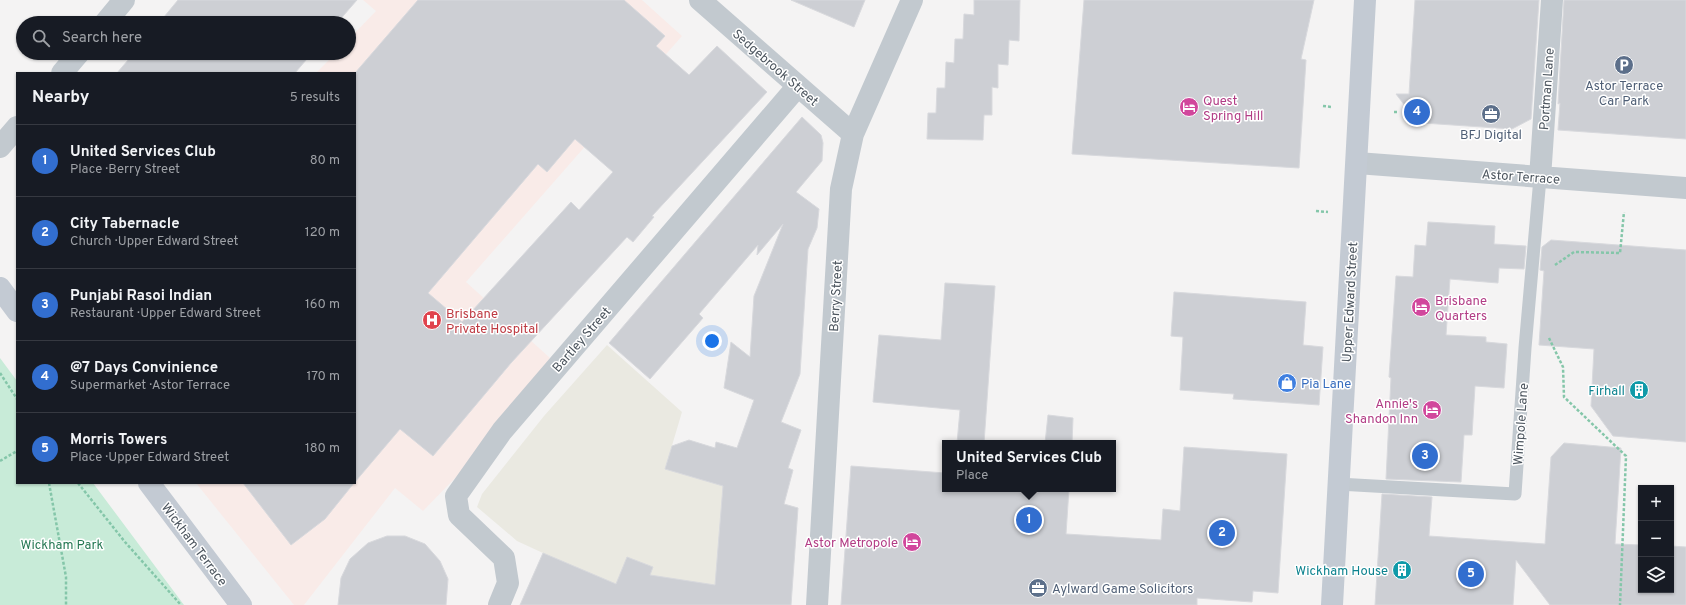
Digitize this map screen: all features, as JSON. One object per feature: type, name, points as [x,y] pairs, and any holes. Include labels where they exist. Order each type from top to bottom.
[{"type":"main road","name":"Upper Edward Street","points":[[1332,605],[1365,0]]},
{"type":"main road","points":[[0,288],[16,310]]},
{"type":"main road","name":"Wickham Terrace","points":[[150,484],[241,605]]},
{"type":"street","points":[[111,16],[124,0]]},
{"type":"street","name":"Berry Street","points":[[817,605],[842,189],[853,134],[912,0]]},
{"type":"street","name":"Portman Lane","points":[[1540,178],[1552,0]]},
{"type":"street","name":"Sedgebrook Street","points":[[711,4],[797,87],[853,134]]},
{"type":"street","points":[[63,72],[73,60]]},
{"type":"street","name":"Bartley Street","points":[[498,605],[508,583],[504,558],[459,515],[456,496],[502,431],[797,87]]},
{"type":"street","points":[[0,147],[16,128]]},
{"type":"street","name":"Astor Terrace","points":[[1357,163],[1686,188]]},
{"type":"lane","name":"Wimpole Lane","points":[[1338,484],[1515,494],[1525,348],[1540,178]]},
{"type":"path","points":[[1323,106],[1337,107]]},
{"type":"path","points":[[1394,112],[1399,112]]},
{"type":"path","points":[[1554,272],[1555,264],[1574,252],[1620,253],[1624,212]]},
{"type":"path","points":[[1547,334],[1563,367],[1564,397],[1626,456],[1620,605]]},
{"type":"path","points":[[0,373],[16,397]]},
{"type":"path","points":[[0,461],[16,452]]},
{"type":"path","points":[[50,484],[66,577],[66,605]]},
{"type":"path","points":[[79,484],[125,542],[181,605]]},
{"type":"shaded area","name":"Brisbane Private Hospital","points":[[363,0],[642,0],[682,36],[466,282],[550,358],[458,475],[423,511],[395,488],[304,605],[294,605],[197,484],[356,484],[356,72],[317,72],[329,60],[356,60],[356,32],[376,11]]},
{"type":"shaded area","points":[[607,345],[682,412],[665,469],[798,508],[791,605],[520,605],[543,553],[517,541],[477,507],[482,494],[544,416]]},
{"type":"green space","name":"Wickham Park","points":[[0,358],[16,380],[16,484],[94,484],[184,605],[0,605]]},
{"type":"building","points":[[178,0],[357,0],[343,16],[165,16]]},
{"type":"building","name":"Brisbane Private Hospital","points":[[418,0],[624,0],[665,36],[656,46],[689,75],[717,46],[767,92],[652,216],[654,217],[633,242],[627,237],[511,363],[433,456],[400,429],[356,481],[356,72]],"holes":[[[575,139],[613,172],[579,210],[571,202],[462,322],[428,293],[538,164],[547,172]]]},
{"type":"building","points":[[791,0],[865,0],[854,27]]},
{"type":"building","points":[[974,0],[1020,0],[1019,41],[1009,40],[1008,65],[998,64],[998,88],[992,87],[992,115],[984,115],[983,140],[927,139],[928,113],[936,113],[937,88],[945,88],[946,62],[954,63],[955,39],[963,39],[964,14],[974,15]]},
{"type":"building","name":"Quest Spring Hill","points":[[1084,0],[1314,0],[1301,59],[1306,60],[1299,168],[1072,154]]},
{"type":"building","points":[[1415,0],[1539,0],[1531,119],[1512,129],[1423,123],[1415,119],[1396,94],[1409,94]]},
{"type":"building","name":"Astor Terrace Car Park","points":[[1564,0],[1686,0],[1686,139],[1558,130]]},
{"type":"building","points":[[128,60],[306,60],[296,72],[118,72]]},
{"type":"building","points":[[802,117],[821,135],[823,143],[822,161],[796,192],[819,209],[817,228],[808,249],[800,374],[781,422],[801,430],[788,468],[793,470],[784,504],[798,508],[791,605],[520,605],[543,553],[616,584],[627,557],[653,567],[650,575],[715,585],[723,486],[665,469],[672,446],[689,440],[715,448],[716,442],[737,448],[754,400],[724,388],[731,342],[750,357],[754,296],[783,224],[757,255],[758,245],[699,314],[703,318],[650,379],[609,343]]},
{"type":"building","points":[[1428,222],[1495,226],[1494,244],[1526,246],[1524,269],[1499,268],[1498,283],[1450,279],[1446,335],[1486,337],[1486,342],[1507,344],[1504,388],[1475,386],[1472,435],[1464,435],[1461,482],[1386,479],[1391,378],[1389,377],[1396,276],[1413,277],[1415,245],[1426,246]]},
{"type":"building","points":[[1551,240],[1686,250],[1686,442],[1613,436],[1591,406],[1594,349],[1539,345],[1544,271],[1540,270],[1542,247]]},
{"type":"building","points":[[945,283],[995,286],[984,440],[957,440],[960,410],[873,402],[879,335],[941,340]]},
{"type":"building","points":[[1174,292],[1306,302],[1303,345],[1323,347],[1319,405],[1233,399],[1234,394],[1180,390],[1183,337],[1171,336]]},
{"type":"building","points":[[1048,415],[1073,418],[1072,440],[1045,440]]},
{"type":"building","points":[[1564,443],[1621,448],[1615,544],[1638,545],[1638,593],[1674,593],[1674,546],[1686,547],[1686,605],[1550,605],[1516,560],[1513,605],[1375,605],[1382,494],[1432,497],[1429,536],[1545,544],[1551,457]]},
{"type":"building","points":[[1184,447],[1287,454],[1278,593],[1253,591],[1252,602],[1197,598],[1197,605],[841,605],[851,466],[942,473],[942,492],[1069,492],[1066,534],[1161,540],[1163,509],[1180,511]]},
{"type":"building","points":[[244,484],[353,484],[325,519],[291,545]]},
{"type":"building","points":[[387,536],[405,536],[425,544],[440,561],[448,579],[446,605],[338,605],[341,578],[350,559],[368,543]]},
{"type":"place","name":"Astor Terrace Car Park","points":[[1624,65]]},
{"type":"place","name":"Quest Spring Hill","points":[[1189,107]]},
{"type":"place","name":"@7 Days Convinience","points":[[1417,112]]},
{"type":"place","name":"BFJ Digital","points":[[1491,114]]},
{"type":"place","name":"Brisbane Quarters","points":[[1421,307]]},
{"type":"place","name":"Brisbane Private Hospital","points":[[432,320]]},
{"type":"place","name":"Pia Lane","points":[[1287,383]]},
{"type":"place","name":"Firhall","points":[[1639,390]]},
{"type":"place","name":"Annie's Shandon Inn","points":[[1432,410]]},
{"type":"place","name":"Punjabi Rasoi Indian","points":[[1425,456]]},
{"type":"place","name":"United Services Club","points":[[1029,520]]},
{"type":"place","name":"City Tabernacle","points":[[1222,533]]},
{"type":"place","name":"Astor Metropole","points":[[912,542]]},
{"type":"place","name":"Wickham House","points":[[1402,570]]},
{"type":"place","name":"Morris Towers","points":[[1471,574]]},
{"type":"place","name":"Aylward Game Solicitors","points":[[1038,588]]}]
